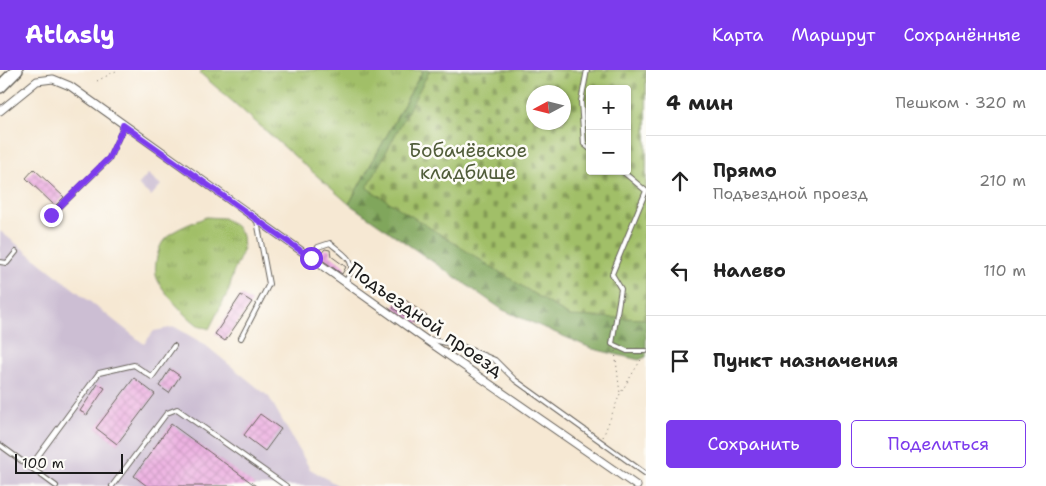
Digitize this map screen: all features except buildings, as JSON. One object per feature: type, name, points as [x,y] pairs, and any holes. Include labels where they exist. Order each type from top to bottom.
[{"type":"main road","points":[[0,87],[17,70]]},
{"type":"street","name":"Подъездной проезд","points":[[0,112],[37,81],[53,79],[70,86],[422,337],[637,486]]},
{"type":"lane","points":[[586,70],[581,101],[584,144],[586,146]]},
{"type":"lane","points":[[51,215],[109,158],[123,125]]},
{"type":"lane","points":[[627,175],[646,191],[612,274],[621,289],[612,344],[627,351],[645,352]]},
{"type":"lane","points":[[241,338],[269,284],[257,218]]},
{"type":"lane","points":[[311,258],[318,247],[330,243],[348,259],[352,266],[352,273],[345,282]]},
{"type":"lane","points":[[0,262],[7,263],[16,252]]},
{"type":"lane","points":[[422,337],[464,347],[495,360],[515,380],[646,474]]},
{"type":"lane","points":[[30,467],[99,373],[134,365],[152,377],[174,346]]},
{"type":"lane","points":[[112,486],[167,413],[177,409],[286,486]]},
{"type":"lane","points":[[0,445],[56,486]]},
{"type":"path","points":[[97,81],[118,70]]},
{"type":"path","points":[[614,345],[620,394]]},
{"type":"path","points":[[601,440],[620,394],[645,352]]},
{"type":"shaded area","points":[[148,174],[161,185],[151,196],[138,185]]},
{"type":"shaded area","points":[[0,231],[144,344],[154,331],[175,327],[204,344],[269,397],[310,469],[339,486],[0,486]]},
{"type":"green space","points":[[202,70],[423,70],[349,204],[200,73]]},
{"type":"green space","name":"Бобачёвское кладбище","points":[[423,70],[646,70],[646,357],[639,360],[593,349],[503,310],[349,204]]},
{"type":"green space","name":"Бобачёвское кладбище","points":[[430,70],[646,70],[646,319],[569,316],[367,188]]},
{"type":"green space","points":[[206,217],[224,218],[237,227],[242,235],[243,251],[233,273],[229,290],[209,329],[196,324],[175,304],[162,288],[156,275],[156,261],[165,239],[179,229]]},
{"type":"route","points":[[51,215],[109,158],[123,125],[311,258]]}]
